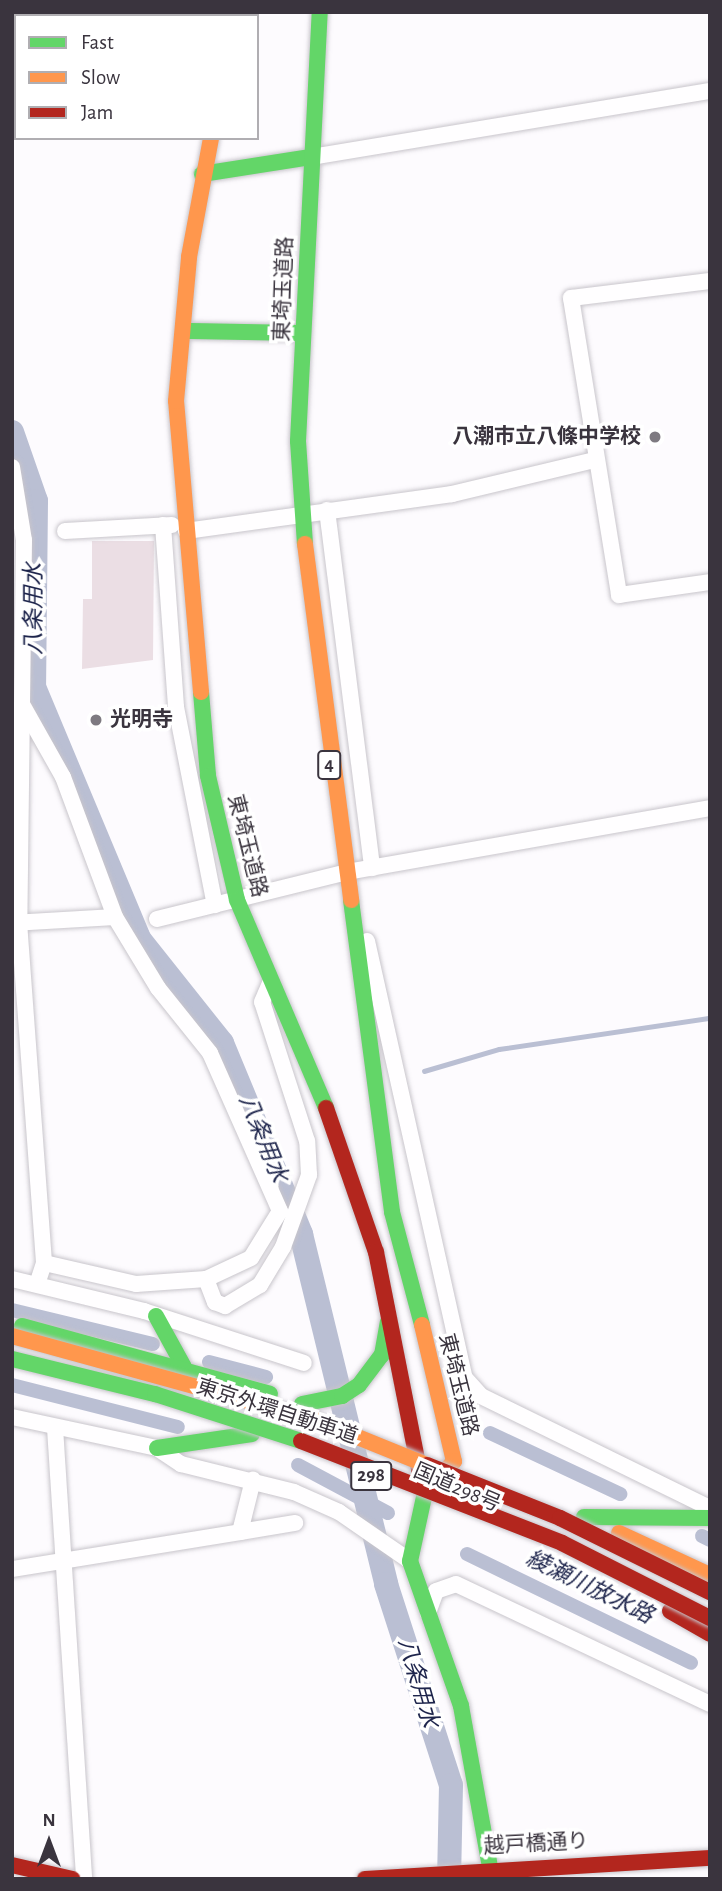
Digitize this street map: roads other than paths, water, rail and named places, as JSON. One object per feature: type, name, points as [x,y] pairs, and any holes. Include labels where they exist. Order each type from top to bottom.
[{"type":"main road","name":"東埼玉道路","points":[[320,12],[303,334],[301,513],[347,872],[358,920],[392,1212],[447,1410],[454,1461],[424,1497]]},
{"type":"main road","name":"東埼玉道路","points":[[210,140],[202,174],[176,401],[208,776],[237,900],[323,1099],[390,1309],[424,1497]]},
{"type":"main road","points":[[202,174],[311,157]]},
{"type":"main road","points":[[186,331],[303,334]]},
{"type":"main road","points":[[302,1404],[342,1396],[371,1374],[386,1342],[390,1309]]},
{"type":"main road","points":[[156,1316],[184,1367]]},
{"type":"main road","name":"国道298号","points":[[12,1324],[184,1367],[302,1404],[454,1461],[710,1575]]},
{"type":"main road","name":"東京外環自動車道","points":[[12,1336],[242,1395],[360,1436],[560,1518],[710,1592]]},
{"type":"main road","name":"東京外環自動車道","points":[[12,1359],[155,1394],[350,1457],[562,1544],[708,1632]]},
{"type":"main road","name":"国道298号","points":[[12,1370],[252,1434],[424,1497],[575,1562],[708,1632]]},
{"type":"main road","points":[[157,1448],[252,1434]]},
{"type":"main road","points":[[424,1497],[410,1561],[470,1740],[490,1867]]},
{"type":"main road","points":[[584,1517],[710,1518]]},
{"type":"main road","name":"越戸橋通り","points":[[365,1879],[490,1867],[710,1858]]},
{"type":"main road","points":[[12,1865],[72,1879]]},
{"type":"street","points":[[311,157],[710,91]]},
{"type":"street","points":[[710,281],[571,298],[595,460],[619,595],[710,582]]},
{"type":"street","points":[[65,531],[163,526],[185,528],[327,510],[464,491],[595,460]]},
{"type":"street","points":[[12,467],[15,490],[18,646],[23,706],[16,922],[44,1264],[38,1281]]},
{"type":"street","points":[[327,510],[372,868]]},
{"type":"street","points":[[163,526],[176,707],[215,905]]},
{"type":"street","points":[[23,706],[59,768],[115,917],[158,988],[210,1053],[279,1212],[251,1258],[205,1279],[136,1284],[44,1264]]},
{"type":"street","points":[[157,919],[347,872],[710,808]]},
{"type":"street","points":[[16,922],[115,917]]},
{"type":"street","points":[[358,920],[380,988],[465,1378],[481,1396],[710,1508]]},
{"type":"street","points":[[205,1279],[215,1301],[225,1306],[260,1285],[284,1247],[309,1175],[307,1142],[262,1002],[271,981]]},
{"type":"street","points":[[12,1279],[38,1281],[304,1363]]},
{"type":"street","points":[[12,1417],[157,1448],[181,1464],[253,1480],[339,1512],[410,1561]]},
{"type":"street","points":[[55,1428],[84,1879]]},
{"type":"street","points":[[240,1532],[253,1480]]},
{"type":"street","points":[[12,1569],[295,1523]]},
{"type":"street","points":[[427,1616],[436,1591],[456,1584],[710,1704]]},
{"type":"waterway","name":"八条用水","points":[[12,432],[36,501],[34,687],[140,940],[222,1043],[301,1234],[386,1584],[451,1785],[449,1879]]},
{"type":"waterway","points":[[424,1071],[499,1049],[710,1018]]},
{"type":"waterway","name":"綾瀬川放水路","points":[[12,1310],[153,1344]]},
{"type":"waterway","name":"綾瀬川放水路","points":[[209,1362],[266,1377]]},
{"type":"waterway","name":"綾瀬川放水路","points":[[12,1385],[178,1427]]},
{"type":"waterway","name":"綾瀬川放水路","points":[[490,1433],[620,1494]]},
{"type":"waterway","name":"綾瀬川放水路","points":[[298,1465],[388,1513]]},
{"type":"waterway","name":"綾瀬川放水路","points":[[702,1536],[710,1540]]},
{"type":"waterway","name":"綾瀬川放水路","points":[[467,1554],[691,1663]]},
{"type":"place","name":"八潮市立八條中学校","points":[[655,437]]},
{"type":"place","name":"光明寺","points":[[96,720]]}]
